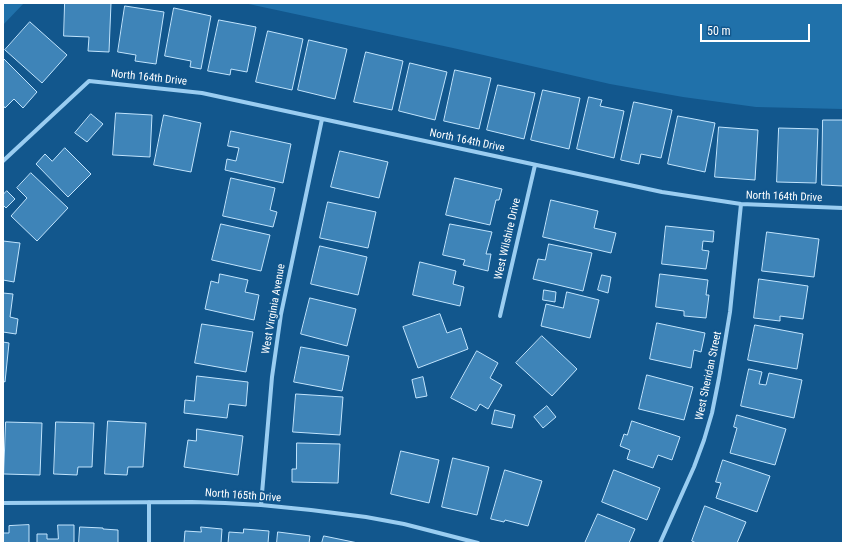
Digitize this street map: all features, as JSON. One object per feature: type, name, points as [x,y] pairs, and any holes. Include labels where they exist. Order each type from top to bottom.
[{"type":"street","name":"North 164th Drive","points":[[3,161],[89,81],[202,93],[662,192],[741,204],[843,208]]},
{"type":"street","name":"West Virginia Avenue","points":[[262,505],[272,377],[281,314],[322,119]]},
{"type":"street","name":"West Wilshire Drive","points":[[500,316],[535,165]]},
{"type":"street","name":"West Sheridan Street","points":[[660,543],[694,467],[712,413],[730,312],[741,204]]},
{"type":"street","name":"North 165th Drive","points":[[3,503],[149,502],[262,505],[374,518],[478,543]]},
{"type":"street","points":[[149,502],[149,543]]},
{"type":"shaded area","points":[[3,3],[24,3],[3,25]]},
{"type":"shaded area","points":[[244,3],[843,3],[843,109],[756,107],[683,97],[610,84],[453,48]]},
{"type":"building","points":[[65,3],[111,3],[109,52],[88,51],[89,37],[64,36]]},
{"type":"building","points":[[125,6],[164,12],[156,64],[135,61],[136,55],[118,52]]},
{"type":"building","points":[[174,8],[211,16],[201,69],[190,67],[191,61],[165,56]]},
{"type":"building","points":[[219,20],[256,27],[247,72],[231,69],[230,75],[208,71]]},
{"type":"building","points":[[30,22],[67,55],[42,83],[5,50]]},
{"type":"building","points":[[268,31],[303,39],[292,90],[256,82]]},
{"type":"building","points":[[309,40],[347,49],[335,99],[298,90]]},
{"type":"building","points":[[366,52],[403,61],[392,110],[354,102]]},
{"type":"building","points":[[3,58],[37,92],[23,108],[14,99],[5,108],[3,105]]},
{"type":"building","points":[[410,63],[447,72],[435,120],[399,111]]},
{"type":"building","points":[[455,70],[491,78],[479,129],[444,121]]},
{"type":"building","points":[[498,85],[535,93],[524,139],[487,130]]},
{"type":"building","points":[[543,90],[580,98],[569,149],[531,140]]},
{"type":"building","points":[[589,97],[602,100],[600,106],[624,111],[614,158],[577,149]]},
{"type":"building","points":[[634,102],[672,110],[661,158],[641,154],[639,164],[621,160]]},
{"type":"building","points":[[116,113],[152,115],[150,157],[113,155]]},
{"type":"building","points":[[91,114],[103,124],[87,142],[75,133]]},
{"type":"building","points":[[164,115],[201,123],[191,172],[154,165]]},
{"type":"building","points":[[678,116],[715,123],[705,172],[668,164]]},
{"type":"building","points":[[823,120],[843,120],[843,186],[822,185]]},
{"type":"building","points":[[719,127],[758,130],[755,180],[715,177]]},
{"type":"building","points":[[779,128],[818,129],[816,183],[777,182]]},
{"type":"building","points":[[231,131],[291,144],[283,183],[225,170],[227,159],[236,161],[239,148],[228,146]]},
{"type":"building","points":[[65,148],[91,174],[68,197],[36,164],[45,154],[52,161]]},
{"type":"building","points":[[340,151],[388,162],[379,198],[331,187]]},
{"type":"building","points":[[31,173],[68,208],[37,241],[11,216],[27,198],[17,188]]},
{"type":"building","points":[[231,178],[275,188],[270,210],[277,212],[273,227],[223,216]]},
{"type":"building","points":[[455,178],[502,189],[499,200],[496,200],[490,225],[446,215]]},
{"type":"building","points":[[7,191],[15,199],[6,208],[3,205],[3,195]]},
{"type":"building","points":[[551,200],[598,211],[594,228],[616,233],[611,253],[543,237]]},
{"type":"building","points":[[328,202],[376,212],[368,248],[320,238]]},
{"type":"building","points":[[221,224],[270,235],[261,271],[212,260]]},
{"type":"building","points":[[450,224],[492,232],[486,254],[491,254],[488,271],[463,265],[465,260],[443,255]]},
{"type":"building","points":[[666,226],[714,231],[713,242],[703,241],[702,250],[709,251],[706,269],[662,264]]},
{"type":"building","points":[[767,232],[819,239],[814,277],[762,271]]},
{"type":"building","points":[[3,241],[20,243],[14,282],[3,280]]},
{"type":"building","points":[[549,244],[592,253],[583,291],[533,279],[538,259],[545,260]]},
{"type":"building","points":[[320,246],[367,257],[358,295],[311,284]]},
{"type":"building","points":[[420,262],[456,271],[453,284],[464,287],[460,306],[413,295]]},
{"type":"building","points":[[220,274],[248,280],[245,292],[259,295],[254,320],[205,309],[211,281],[218,283]]},
{"type":"building","points":[[660,274],[708,280],[706,295],[709,295],[706,318],[684,316],[684,311],[656,307]]},
{"type":"building","points":[[602,275],[611,277],[608,293],[598,290]]},
{"type":"building","points":[[759,279],[808,286],[803,319],[780,316],[780,321],[754,318]]},
{"type":"building","points":[[544,290],[556,292],[555,302],[543,300]]},
{"type":"building","points":[[567,292],[599,300],[590,338],[541,326],[546,304],[563,308]]},
{"type":"building","points":[[3,293],[13,294],[10,317],[18,319],[16,334],[3,332]]},
{"type":"building","points":[[310,298],[356,309],[347,346],[301,334]]},
{"type":"building","points":[[440,314],[447,333],[461,328],[468,349],[418,368],[403,327]]},
{"type":"building","points":[[657,323],[705,333],[701,352],[694,350],[691,368],[650,359]]},
{"type":"building","points":[[202,324],[253,332],[246,372],[195,363]]},
{"type":"building","points":[[755,325],[803,334],[797,369],[748,360]]},
{"type":"building","points":[[542,336],[577,369],[552,396],[516,363]]},
{"type":"building","points":[[3,342],[9,343],[5,382],[3,381]]},
{"type":"building","points":[[301,347],[349,356],[342,391],[294,382]]},
{"type":"building","points":[[477,351],[498,363],[490,378],[502,385],[488,409],[480,404],[476,411],[451,398]]},
{"type":"building","points":[[749,369],[762,372],[759,384],[766,385],[769,373],[802,380],[794,418],[741,406]]},
{"type":"building","points":[[647,375],[693,387],[684,420],[639,409]]},
{"type":"building","points":[[197,376],[248,382],[246,406],[229,404],[227,418],[184,413],[185,400],[194,401]]},
{"type":"building","points":[[423,377],[427,396],[416,398],[412,380]]},
{"type":"building","points":[[296,394],[343,397],[340,435],[293,432]]},
{"type":"building","points":[[547,406],[556,417],[543,428],[534,417]]},
{"type":"building","points":[[495,410],[515,415],[512,428],[492,424]]},
{"type":"building","points":[[737,415],[786,429],[775,465],[730,453],[737,428],[734,427]]},
{"type":"building","points":[[108,421],[146,423],[143,467],[128,467],[127,475],[105,474]]},
{"type":"building","points":[[632,421],[680,437],[672,460],[658,455],[653,468],[627,459],[630,450],[620,446],[624,434],[627,435]]},
{"type":"building","points":[[6,422],[42,423],[40,475],[4,474]]},
{"type":"building","points":[[56,422],[94,423],[92,467],[78,467],[77,475],[54,474]]},
{"type":"building","points":[[197,429],[243,436],[238,475],[184,467],[188,440],[196,441]]},
{"type":"building","points":[[297,443],[340,444],[338,483],[292,482],[292,469],[296,469]]},
{"type":"building","points":[[401,451],[439,460],[429,503],[391,494]]},
{"type":"building","points":[[453,458],[489,467],[477,515],[442,507]]},
{"type":"building","points":[[723,460],[770,476],[757,512],[716,498],[721,483],[716,482]]},
{"type":"building","points":[[505,470],[542,481],[528,526],[505,520],[504,522],[491,519]]},
{"type":"building","points":[[614,470],[660,488],[647,520],[602,502]]},
{"type":"building","points":[[705,506],[746,522],[737,543],[696,543],[692,541]]},
{"type":"building","points":[[598,514],[635,529],[629,543],[585,543]]},
{"type":"building","points":[[29,525],[29,543],[3,543],[3,533],[9,533],[9,526]]},
{"type":"building","points":[[58,525],[74,525],[74,543],[37,543],[37,534],[47,534],[47,539],[58,539]]},
{"type":"building","points":[[80,527],[118,530],[118,543],[79,543]]},
{"type":"building","points":[[201,527],[222,529],[221,543],[184,543],[185,531],[201,532]]},
{"type":"building","points":[[244,529],[269,531],[268,543],[228,543],[229,532],[243,533]]},
{"type":"building","points":[[278,532],[310,536],[309,543],[277,543]]},
{"type":"building","points":[[324,536],[358,543],[322,543]]}]
